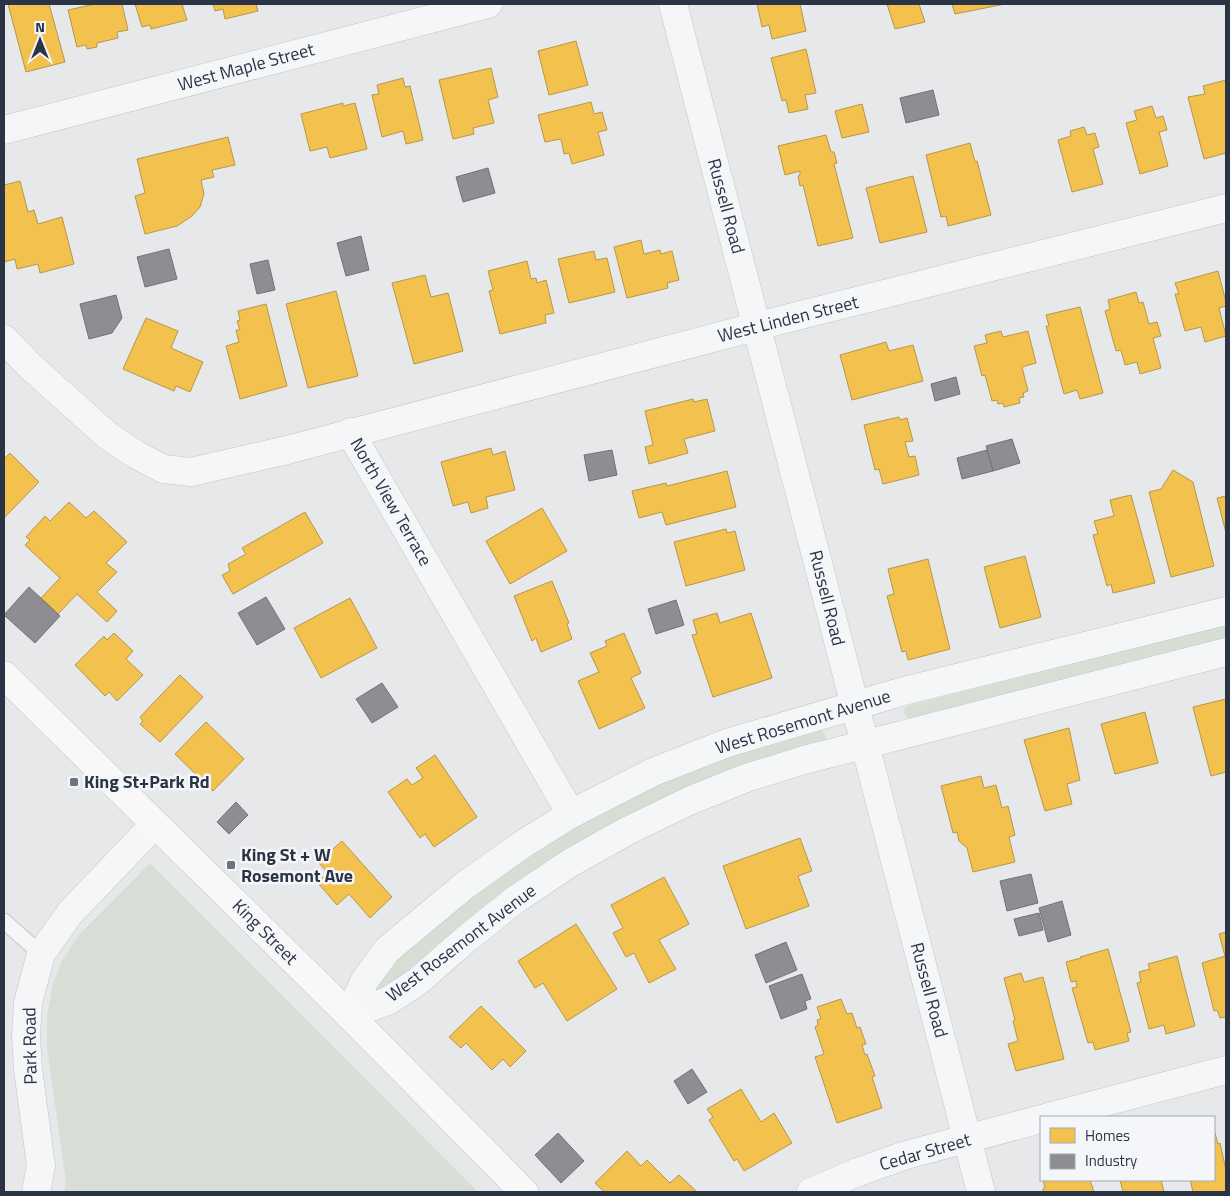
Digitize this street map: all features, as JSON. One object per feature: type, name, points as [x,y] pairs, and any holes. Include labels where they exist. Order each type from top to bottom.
[{"type":"main road","name":"King Street","points":[[4,675],[349,1015],[524,1192]]},
{"type":"street","name":"West Maple Street","points":[[4,130],[488,4]]},
{"type":"street","name":"Russell Road","points":[[673,4],[981,1192]]},
{"type":"street","name":"West Linden Street","points":[[350,432],[757,326],[1226,208]]},
{"type":"street","name":"North View Terrace","points":[[4,339],[30,366],[108,436],[135,454],[163,469],[191,472],[287,450],[350,432],[571,814]]},
{"type":"street","name":"West Rosemont Avenue","points":[[349,1015],[365,980],[387,950],[464,886],[523,844],[571,814],[653,772],[727,743],[854,705],[1226,611]]},
{"type":"street","name":"West Rosemont Avenue","points":[[349,1015],[388,1001],[417,982],[515,900],[570,863],[626,831],[746,778],[804,760],[1226,652]]},
{"type":"street","name":"Park Road","points":[[36,1192],[41,1166],[28,1069],[26,1036],[28,1003],[41,954],[70,913],[155,824]]},
{"type":"street","points":[[1052,1116],[1226,1070]]},
{"type":"street","name":"Cedar Street","points":[[811,1192],[890,1161],[1040,1119]]},
{"type":"lane","points":[[4,921],[41,954]]},
{"type":"shaded area","points":[[1226,624],[1226,638],[912,718],[907,718],[904,713],[905,708],[908,706]]},
{"type":"shaded area","points":[[821,728],[825,736],[825,742],[555,857],[475,914],[387,989],[378,992],[374,988],[373,980],[506,868],[631,795],[730,753]]},
{"type":"shaded area","points":[[150,863],[478,1192],[64,1192],[66,1182],[47,1048],[47,1016],[53,984],[62,961],[78,936]]},
{"type":"building: Homes","points":[[8,4],[49,4],[65,62],[26,72]]},
{"type":"building: Homes","points":[[95,4],[122,4],[128,30],[117,32],[118,38],[97,43],[97,47],[87,49],[86,45],[77,47],[68,10]]},
{"type":"building: Homes","points":[[135,4],[182,4],[187,20],[151,29],[150,25],[142,27]]},
{"type":"building: Homes","points":[[213,4],[256,4],[258,11],[225,19],[223,9],[215,11]]},
{"type":"building: Homes","points":[[757,4],[800,4],[806,31],[772,39],[769,25],[762,27]]},
{"type":"building: Homes","points":[[887,4],[919,4],[925,22],[895,29]]},
{"type":"building: Homes","points":[[952,4],[1005,4],[955,14]]},
{"type":"building: Homes","points":[[576,41],[588,85],[549,95],[538,51]]},
{"type":"building: Homes","points":[[806,49],[816,93],[805,95],[808,109],[789,113],[786,100],[782,101],[771,58]]},
{"type":"building: Homes","points":[[491,68],[498,97],[488,100],[494,123],[473,128],[474,134],[453,139],[439,80]]},
{"type":"building: Homes","points":[[403,78],[405,87],[410,86],[423,140],[406,144],[403,131],[382,137],[372,95],[379,94],[377,85]]},
{"type":"building: Homes","points":[[1226,80],[1226,153],[1204,159],[1188,97],[1205,94],[1203,86]]},
{"type":"building: Homes","points":[[591,102],[594,114],[602,112],[607,130],[598,132],[604,155],[572,164],[569,153],[564,154],[561,139],[545,142],[538,115]]},
{"type":"building: Homes","points":[[343,103],[343,106],[355,103],[367,149],[330,158],[327,147],[310,151],[301,114]]},
{"type":"building: Homes","points":[[862,104],[869,132],[842,138],[835,111]]},
{"type":"building: Homes","points":[[1152,106],[1156,118],[1163,116],[1167,130],[1159,132],[1168,166],[1140,174],[1126,123],[1137,120],[1134,111]]},
{"type":"building: Homes","points":[[1084,127],[1087,135],[1095,133],[1099,147],[1093,149],[1103,184],[1072,192],[1058,140],[1071,136],[1070,131]]},
{"type":"building: Homes","points":[[826,135],[831,152],[834,152],[837,163],[834,164],[853,238],[818,246],[803,185],[800,186],[798,176],[800,171],[785,175],[778,146]]},
{"type":"building: Homes","points":[[228,137],[235,165],[212,170],[214,177],[201,180],[204,194],[200,207],[192,216],[177,226],[145,234],[135,196],[145,193],[137,159]]},
{"type":"building: Homes","points":[[970,143],[975,162],[977,161],[991,215],[948,226],[946,216],[941,217],[926,155]]},
{"type":"building: Homes","points":[[913,176],[927,232],[880,243],[866,188]]},
{"type":"building: Homes","points":[[20,181],[28,212],[34,210],[38,224],[62,217],[74,264],[40,273],[38,264],[17,269],[15,259],[4,262],[4,185]]},
{"type":"building: Homes","points":[[641,240],[644,254],[660,250],[661,254],[672,251],[679,280],[667,283],[668,288],[627,298],[614,247]]},
{"type":"building: Homes","points":[[594,251],[596,260],[607,258],[615,292],[569,303],[558,259]]},
{"type":"building: Homes","points":[[527,261],[531,279],[536,278],[537,283],[546,280],[554,313],[545,315],[546,323],[500,334],[489,291],[493,290],[488,271]]},
{"type":"building: Homes","points":[[1218,271],[1226,302],[1226,306],[1219,308],[1226,336],[1205,342],[1201,327],[1185,331],[1175,294],[1179,294],[1175,283]]},
{"type":"building: Homes","points":[[425,275],[431,297],[448,293],[463,351],[414,364],[392,283]]},
{"type":"building: Homes","points":[[336,291],[358,376],[308,388],[286,304]]},
{"type":"building: Homes","points":[[1136,292],[1139,303],[1143,302],[1149,324],[1157,322],[1161,336],[1153,338],[1161,368],[1140,374],[1137,362],[1125,365],[1121,350],[1116,351],[1105,311],[1110,309],[1108,300]]},
{"type":"building: Homes","points":[[266,304],[287,386],[240,399],[226,346],[239,342],[236,330],[240,330],[237,321],[240,320],[238,311]]},
{"type":"building: Homes","points":[[1080,307],[1103,393],[1080,399],[1077,390],[1064,394],[1046,326],[1049,326],[1046,315]]},
{"type":"building: Homes","points":[[146,318],[178,331],[171,348],[203,362],[190,392],[176,386],[174,391],[123,369]]},
{"type":"building: Homes","points":[[1001,331],[1003,337],[1028,331],[1036,363],[1022,367],[1028,391],[1023,393],[1024,397],[1019,398],[1020,403],[1004,407],[1003,403],[998,404],[997,400],[992,401],[985,375],[982,376],[974,346],[987,343],[985,335]]},
{"type":"building: Homes","points":[[886,342],[889,351],[913,345],[923,381],[852,400],[840,355]]},
{"type":"building: Homes","points":[[693,399],[694,402],[707,399],[715,431],[684,439],[688,453],[649,464],[645,447],[653,445],[645,411]]},
{"type":"building: Homes","points":[[899,417],[900,420],[907,418],[913,441],[905,442],[909,457],[915,456],[919,475],[883,484],[879,469],[875,470],[864,425]]},
{"type":"building: Homes","points":[[491,448],[493,455],[505,451],[515,490],[486,497],[488,508],[471,513],[468,502],[453,506],[441,462]]},
{"type":"building: Homes","points":[[10,453],[39,482],[4,518],[4,459]]},
{"type":"building: Homes","points":[[1173,470],[1193,482],[1214,566],[1171,577],[1149,492],[1161,489]]},
{"type":"building: Homes","points":[[727,471],[736,507],[666,525],[662,512],[639,518],[632,491],[666,483],[667,486]]},
{"type":"building: Homes","points":[[1131,495],[1155,583],[1113,593],[1111,584],[1107,586],[1093,535],[1098,534],[1094,521],[1114,516],[1110,500]]},
{"type":"building: Homes","points":[[1226,496],[1226,533],[1217,498]]},
{"type":"building: Homes","points":[[69,502],[86,518],[94,511],[127,542],[106,563],[117,572],[97,592],[117,611],[107,622],[77,594],[58,614],[41,598],[60,578],[25,545],[30,540],[26,537],[45,516],[50,521]]},
{"type":"building: Homes","points":[[542,508],[567,551],[510,584],[486,541]]},
{"type":"building: Homes","points":[[305,512],[323,543],[233,594],[222,575],[230,571],[228,564],[246,554],[242,548]]},
{"type":"building: Homes","points":[[726,529],[727,533],[735,531],[745,570],[686,586],[674,542]]},
{"type":"building: Homes","points":[[1025,556],[1041,617],[1000,628],[984,567]]},
{"type":"building: Homes","points":[[928,559],[950,649],[908,660],[906,651],[902,652],[887,596],[894,594],[888,569]]},
{"type":"building: Homes","points":[[552,581],[569,623],[567,624],[572,639],[541,652],[536,638],[532,641],[514,596]]},
{"type":"building: Homes","points":[[350,598],[377,648],[321,678],[294,628]]},
{"type":"building: Homes","points":[[717,613],[720,623],[751,613],[772,678],[713,697],[692,635],[697,634],[693,620]]},
{"type":"building: Homes","points":[[114,633],[133,651],[126,659],[143,675],[117,701],[109,692],[105,696],[75,665],[104,636],[107,640]]},
{"type":"building: Homes","points":[[624,633],[641,673],[631,678],[645,708],[599,729],[578,681],[599,672],[590,653],[607,646],[605,641]]},
{"type":"building: Homes","points":[[180,675],[203,697],[160,742],[140,724],[143,721],[140,717]]},
{"type":"building: Homes","points":[[1226,699],[1226,772],[1211,776],[1193,707]]},
{"type":"building: Homes","points":[[1145,712],[1158,763],[1115,774],[1101,724]]},
{"type":"building: Homes","points":[[206,722],[244,759],[213,791],[175,754]]},
{"type":"building: Homes","points":[[1069,728],[1080,780],[1067,784],[1072,804],[1045,811],[1024,740]]},
{"type":"building: Homes","points":[[435,755],[477,817],[434,847],[425,834],[420,838],[388,792],[407,779],[412,785],[423,778],[416,768]]},
{"type":"building: Homes","points":[[981,776],[984,788],[996,785],[1002,808],[1008,806],[1015,835],[1009,837],[1015,862],[973,872],[967,848],[959,841],[957,832],[953,833],[941,786]]},
{"type":"building: Homes","points":[[800,838],[812,871],[798,876],[809,906],[746,929],[723,866]]},
{"type":"building: Homes","points":[[342,841],[392,897],[370,918],[349,894],[337,905],[317,882],[328,873],[318,862]]},
{"type":"building: Homes","points":[[664,877],[689,924],[659,940],[676,969],[649,983],[634,953],[626,957],[613,933],[623,928],[611,905]]},
{"type":"building: Homes","points":[[576,924],[617,989],[567,1021],[543,983],[535,988],[518,961]]},
{"type":"building: Homes","points":[[1226,932],[1226,1017],[1220,1018],[1217,1010],[1214,1011],[1202,963],[1225,956],[1219,934]]},
{"type":"building: Homes","points":[[1108,949],[1131,1032],[1127,1033],[1129,1041],[1095,1050],[1093,1042],[1088,1043],[1072,988],[1077,987],[1076,981],[1071,982],[1066,962]]},
{"type":"building: Homes","points":[[1177,956],[1195,1026],[1166,1034],[1164,1025],[1149,1029],[1137,983],[1141,982],[1139,972],[1150,969],[1148,964]]},
{"type":"building: Homes","points":[[1021,973],[1024,982],[1043,977],[1064,1059],[1016,1071],[1008,1044],[1018,1041],[1013,1021],[1015,1020],[1004,978]]},
{"type":"building: Homes","points":[[841,999],[847,1014],[852,1013],[857,1028],[860,1027],[866,1044],[862,1045],[875,1076],[872,1077],[882,1108],[837,1123],[815,1057],[824,1054],[815,1027],[818,1025],[817,1020],[821,1019],[817,1007]]},
{"type":"building: Homes","points":[[481,1006],[526,1051],[510,1067],[503,1059],[492,1070],[466,1043],[461,1048],[449,1037]]},
{"type":"building: Homes","points":[[741,1089],[761,1122],[774,1113],[792,1143],[744,1171],[737,1159],[734,1161],[709,1120],[713,1117],[707,1109]]},
{"type":"building: Homes","points":[[1215,1133],[1218,1144],[1220,1143],[1226,1170],[1226,1192],[1193,1192],[1190,1181],[1215,1181]]},
{"type":"building: Homes","points":[[627,1151],[641,1166],[647,1160],[670,1183],[679,1175],[697,1192],[604,1192],[595,1183]]},
{"type":"building: Homes","points":[[1043,1181],[1090,1181],[1094,1192],[1043,1192],[1045,1188]]},
{"type":"building: Homes","points":[[1120,1181],[1161,1181],[1164,1192],[1123,1192]]},
{"type":"building: Industry","points":[[933,90],[939,115],[906,123],[900,98]]},
{"type":"building: Industry","points":[[488,168],[495,193],[463,202],[456,177]]},
{"type":"building: Industry","points":[[361,236],[369,270],[346,276],[337,243]]},
{"type":"building: Industry","points":[[169,249],[177,279],[145,287],[137,257]]},
{"type":"building: Industry","points":[[268,260],[275,290],[257,294],[250,264]]},
{"type":"building: Industry","points":[[116,295],[122,318],[112,333],[89,339],[80,304]]},
{"type":"building: Industry","points":[[956,377],[960,394],[935,401],[931,384]]},
{"type":"building: Industry","points":[[1012,439],[1020,463],[993,471],[986,446]]},
{"type":"building: Industry","points":[[612,450],[617,475],[589,481],[584,455]]},
{"type":"building: Industry","points":[[987,450],[993,471],[962,479],[957,458]]},
{"type":"building: Industry","points":[[29,587],[60,616],[35,643],[4,615]]},
{"type":"building: Industry","points":[[266,597],[285,629],[257,645],[238,613]]},
{"type":"building: Industry","points":[[676,600],[684,625],[656,634],[648,609]]},
{"type":"building: Industry","points":[[382,683],[398,707],[372,723],[356,699]]},
{"type":"building: Industry","points":[[236,802],[248,815],[229,834],[217,822]]},
{"type":"building: Industry","points":[[1031,874],[1038,903],[1007,911],[1000,881]]},
{"type":"building: Industry","points":[[1062,901],[1071,935],[1048,942],[1039,908]]},
{"type":"building: Industry","points":[[1039,913],[1043,930],[1019,936],[1014,919]]},
{"type":"building: Industry","points":[[786,942],[797,970],[766,983],[755,955]]},
{"type":"building: Industry","points":[[802,974],[811,999],[805,1001],[807,1009],[781,1019],[769,986]]},
{"type":"building: Industry","points":[[692,1069],[707,1092],[688,1104],[674,1081]]},
{"type":"building: Industry","points":[[558,1133],[584,1161],[561,1183],[535,1155]]},
{"type":"place","name":"King St+Park Rd","points":[[74,782]]},
{"type":"place","name":"King St + W Rosemont Ave","points":[[231,865]]}]
